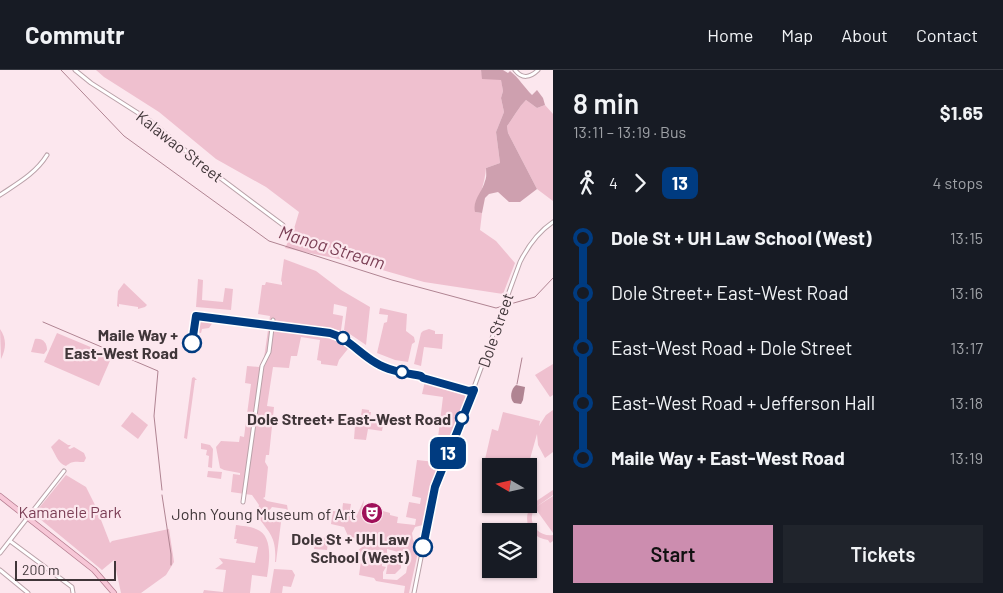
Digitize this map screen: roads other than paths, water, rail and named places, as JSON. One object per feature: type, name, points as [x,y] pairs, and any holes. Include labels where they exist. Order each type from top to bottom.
[{"type":"main road","points":[[0,496],[94,570],[114,593]]},
{"type":"street","name":"Kalawao Street","points":[[75,70],[90,83],[149,120],[199,162],[283,225]]},
{"type":"street","points":[[515,70],[524,77],[538,70]]},
{"type":"street","points":[[0,195],[28,177],[38,168],[47,155]]},
{"type":"street","name":"Dole Street","points":[[414,593],[435,487],[474,390],[508,292],[528,247],[553,222]]},
{"type":"street","points":[[243,502],[262,366],[269,352],[273,320]]},
{"type":"street","points":[[0,553],[64,471]]},
{"type":"street","points":[[10,541],[72,587],[73,593]]},
{"type":"street","points":[[0,570],[28,593]]},
{"type":"waterway","name":"Manoa Stream","points":[[61,70],[124,136],[269,241],[392,280],[496,308],[535,297],[553,278]]},
{"type":"waterway","points":[[43,322],[158,371],[154,416],[162,490]]},
{"type":"waterway","points":[[517,384],[522,358]]},
{"type":"waterway","points":[[162,495],[171,565]]},
{"type":"place","name":"Maile Way + East-West Road","points":[[192,343]]},
{"type":"place","name":"Dole Street+ East-West Road","points":[[462,418]]},
{"type":"place","name":"John Young Museum of Art","points":[[372,513]]},
{"type":"place","name":"Dole St + UH Law School (West)","points":[[423,547]]},
{"type":"park label","name":"Kamanele Park","points":[[70,511]]}]
